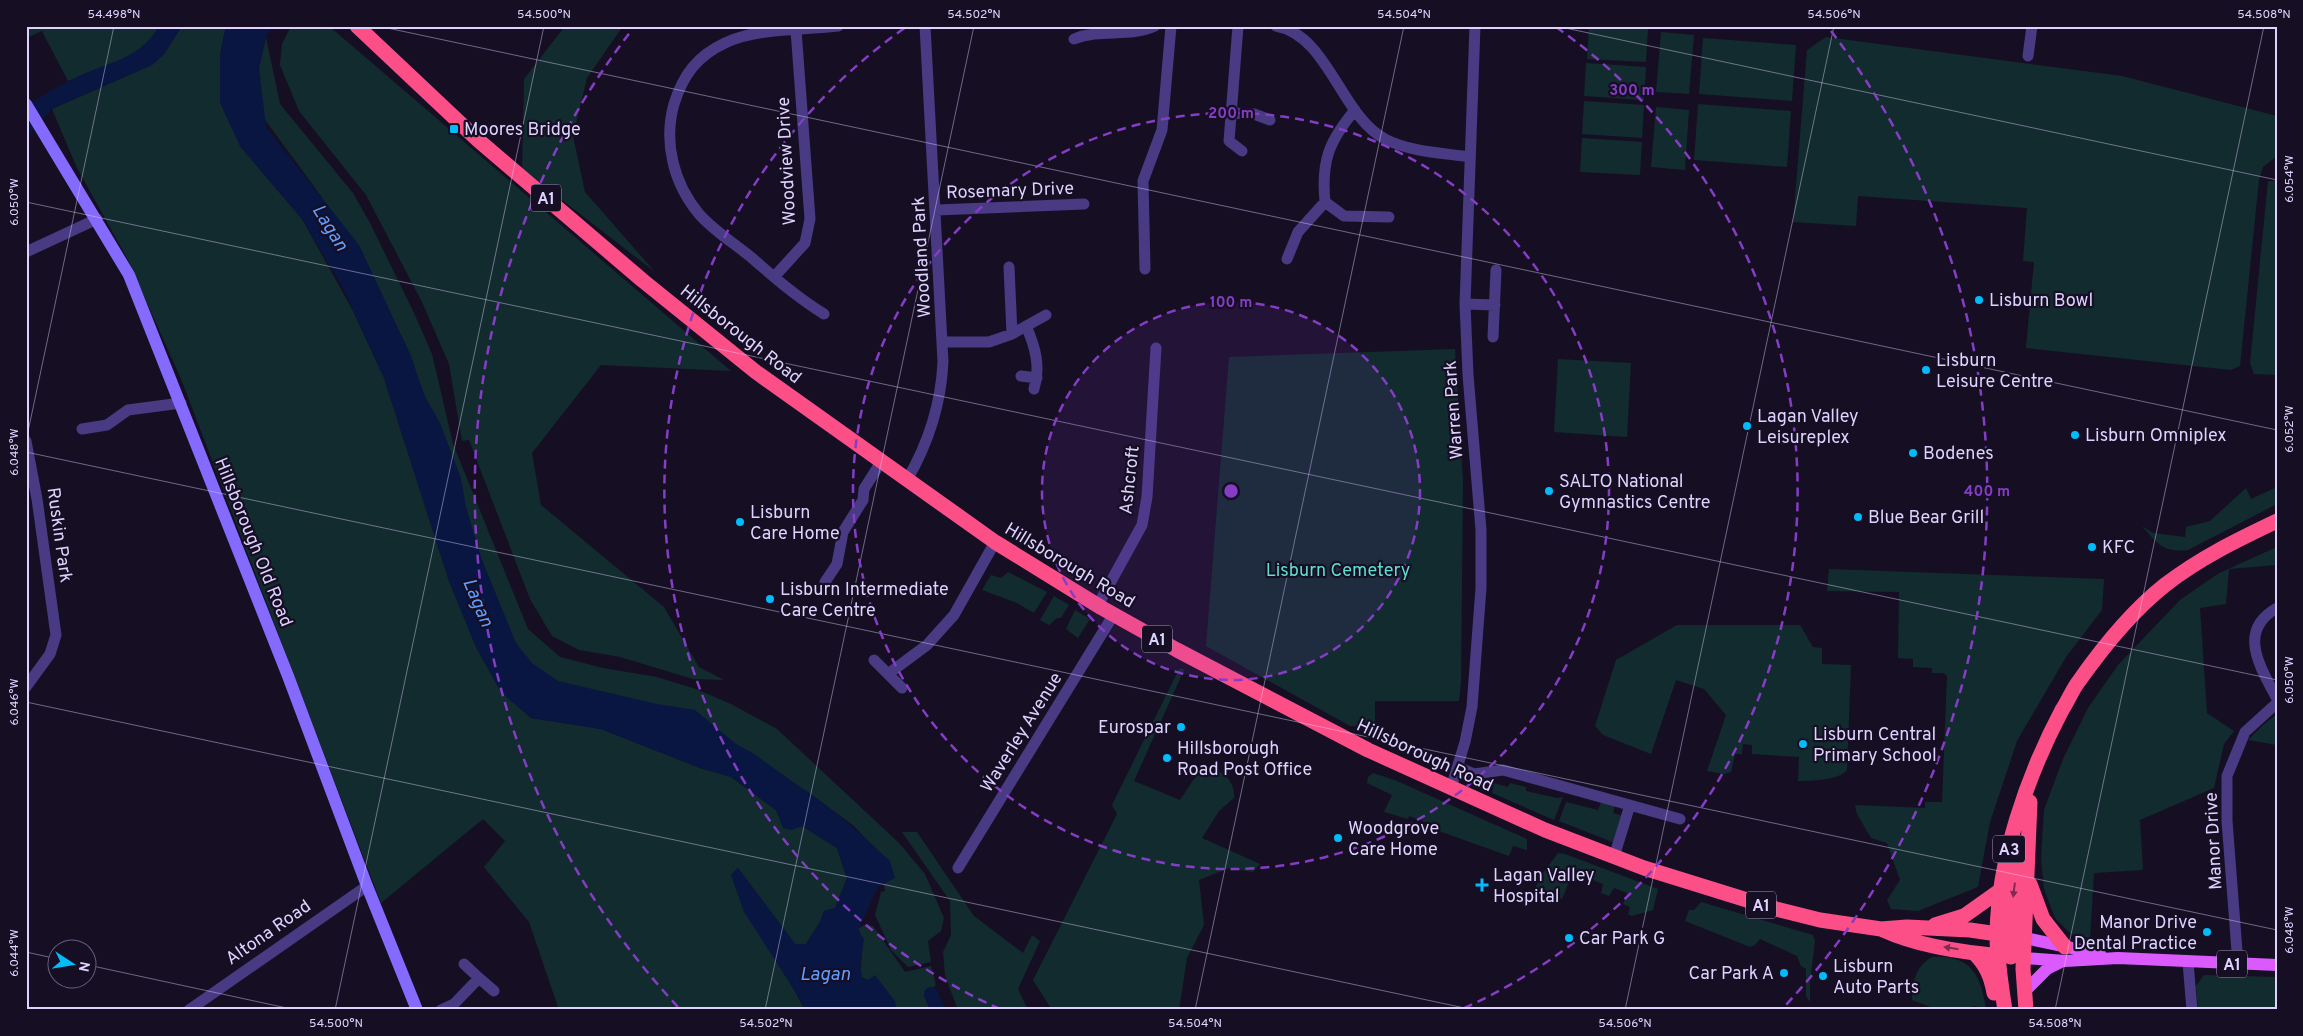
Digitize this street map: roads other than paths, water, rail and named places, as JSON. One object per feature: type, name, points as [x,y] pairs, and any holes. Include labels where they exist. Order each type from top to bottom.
[{"type":"highway","name":"Hillsborough Road","points":[[357,26],[478,140],[642,280],[756,372],[995,542],[1098,605],[1237,683],[1342,738],[1545,830],[1614,858],[1776,909],[1820,920],[1882,929],[1924,928],[2011,935]]},
{"type":"highway","name":"A3","points":[[2011,935],[2002,888],[2012,835],[2051,731],[2078,682],[2108,643],[2165,586],[2210,554],[2277,522]]},
{"type":"highway","name":"A3","points":[[2011,957],[2012,901],[2018,853],[2036,768]]},
{"type":"highway","name":"A3","points":[[2011,935],[2027,868],[2029,808]]},
{"type":"highway","name":"A3","points":[[2027,868],[2031,886],[2043,919],[2065,954]]},
{"type":"highway","name":"A3","points":[[1924,928],[1964,916],[2002,888]]},
{"type":"highway","name":"Hillsborough Road","points":[[1882,929],[1904,939],[1974,953],[2011,957]]},
{"type":"highway","points":[[1974,953],[1985,964],[1992,979],[1996,1010]]},
{"type":"highway","points":[[2011,957],[2025,991],[2026,1010]]},
{"type":"highway","points":[[2005,1010],[2011,957]]},
{"type":"main road","name":"Hillsborough Road","points":[[2011,935],[2065,954]]},
{"type":"main road","name":"Hillsborough Road","points":[[2011,957],[2065,954],[2188,962],[2277,965]]},
{"type":"main road","points":[[2025,991],[2065,954]]},
{"type":"street","points":[[824,314],[799,299],[700,215],[686,195],[674,170],[669,147],[672,111],[680,83],[706,54],[726,42],[750,34],[838,26]]},
{"type":"street","name":"Woodland Park","points":[[907,480],[922,452],[938,401],[942,376],[943,342],[925,26]]},
{"type":"street","points":[[1074,39],[1088,34],[1141,32],[1156,26]]},
{"type":"street","points":[[1145,269],[1143,181],[1162,130],[1171,26]]},
{"type":"street","points":[[1238,26],[1229,141],[1242,151]]},
{"type":"street","name":"Warren Park","points":[[1450,788],[1458,768],[1472,707],[1481,588],[1481,530],[1468,380],[1465,304],[1475,26]]},
{"type":"street","points":[[2028,56],[2032,26]]},
{"type":"street","points":[[1283,27],[1306,42],[1372,130],[1385,139],[1416,149],[1470,157]]},
{"type":"street","name":"Woodview Drive","points":[[774,277],[805,243],[810,219],[796,30]]},
{"type":"street","name":"Hillsborough Old Road","points":[[26,104],[129,275],[288,676],[367,886],[417,1010]]},
{"type":"street","points":[[1286,258],[1298,232],[1325,202],[1324,165],[1337,132],[1356,110]]},
{"type":"street","points":[[1232,112],[1254,114],[1270,120]]},
{"type":"street","points":[[1325,202],[1344,216],[1389,217]]},
{"type":"street","name":"Rosemary Drive","points":[[936,210],[1084,204]]},
{"type":"street","points":[[26,252],[97,219]]},
{"type":"street","points":[[1009,267],[1012,334]]},
{"type":"street","points":[[1494,337],[1496,270]]},
{"type":"street","points":[[1465,304],[1495,305]]},
{"type":"street","points":[[943,342],[989,342],[1012,334],[1046,316]]},
{"type":"street","points":[[1021,376],[1036,383],[1033,342],[1026,326]]},
{"type":"street","name":"Ashcroft","points":[[1098,605],[1142,525],[1147,497],[1156,348]]},
{"type":"street","points":[[82,429],[107,424],[128,410],[181,403]]},
{"type":"street","name":"Ruskin Park","points":[[26,441],[32,499],[56,635],[50,654],[26,687]]},
{"type":"street","points":[[825,582],[837,564],[843,532],[864,500],[864,489],[881,462]]},
{"type":"street","points":[[888,674],[927,645],[954,615],[995,542]]},
{"type":"street","points":[[2277,608],[2264,615],[2255,630],[2256,656],[2277,699]]},
{"type":"street","name":"Waverley Avenue","points":[[958,868],[1114,614]]},
{"type":"street","points":[[874,660],[902,688]]},
{"type":"street","name":"Manor Drive","points":[[2238,964],[2227,821],[2227,776],[2245,732],[2277,703]]},
{"type":"street","points":[[1458,768],[1474,774],[1503,770],[1680,819]]},
{"type":"street","points":[[1614,858],[1630,805]]},
{"type":"street","name":"Altona Road","points":[[189,1010],[367,886]]},
{"type":"street","points":[[2188,962],[2192,1010]]},
{"type":"street","points":[[464,964],[494,991]]},
{"type":"street","points":[[440,1010],[454,1004],[479,978]]},
{"type":"water","points":[[159,26],[182,26],[164,54],[152,65],[53,108],[26,136],[26,105],[85,73],[132,54],[151,38]]},
{"type":"water","name":"Lagan","points":[[226,26],[272,26],[266,37],[259,67],[266,127],[359,245],[411,356],[424,395],[440,423],[461,478],[466,507],[482,560],[516,643],[532,663],[558,681],[657,704],[695,710],[736,744],[751,752],[827,806],[890,861],[895,878],[878,887],[858,930],[864,939],[860,965],[862,977],[868,980],[875,975],[895,1001],[897,1010],[805,1010],[744,912],[731,875],[738,868],[795,944],[806,944],[820,922],[824,911],[835,908],[847,879],[837,848],[802,826],[791,830],[783,828],[776,810],[731,777],[700,768],[601,729],[531,718],[501,692],[476,647],[449,581],[384,378],[342,286],[302,219],[240,146],[220,103],[220,55]]},
{"type":"waterway","points":[[931,994],[938,1010]]},
{"type":"place","name":"Moores Bridge","points":[[454,129]]},
{"type":"place","name":"Lisburn Bowl","points":[[1979,300]]},
{"type":"place","name":"Lisburn Leisure Centre","points":[[1926,370]]},
{"type":"place","name":"Lagan Valley Leisureplex","points":[[1747,426]]},
{"type":"place","name":"Lisburn Omniplex","points":[[2075,435]]},
{"type":"place","name":"Bodenes","points":[[1913,453]]},
{"type":"place","name":"SALTO National Gymnastics Centre","points":[[1549,491]]},
{"type":"place","name":"Blue Bear Grill","points":[[1858,517]]},
{"type":"place","name":"Lisburn Care Home","points":[[740,522]]},
{"type":"place","name":"KFC","points":[[2092,547]]},
{"type":"place","name":"Lisburn Intermediate Care Centre","points":[[770,599]]},
{"type":"place","name":"Eurospar","points":[[1181,727]]},
{"type":"place","name":"Lisburn Central Primary School","points":[[1803,744]]},
{"type":"place","name":"Hillsborough Road Post Office","points":[[1167,758]]},
{"type":"place","name":"Woodgrove Care Home","points":[[1338,838]]},
{"type":"place","name":"Lagan Valley Hospital","points":[[1482,885]]},
{"type":"place","name":"Manor Drive Dental Practice","points":[[2207,932]]},
{"type":"place","name":"Car Park G","points":[[1569,938]]},
{"type":"place","name":"Car Park A","points":[[1784,973]]},
{"type":"place","name":"Lisburn Auto Parts","points":[[1823,976]]},
{"type":"park label","name":"Lisburn Cemetery","points":[[1338,570]]}]
